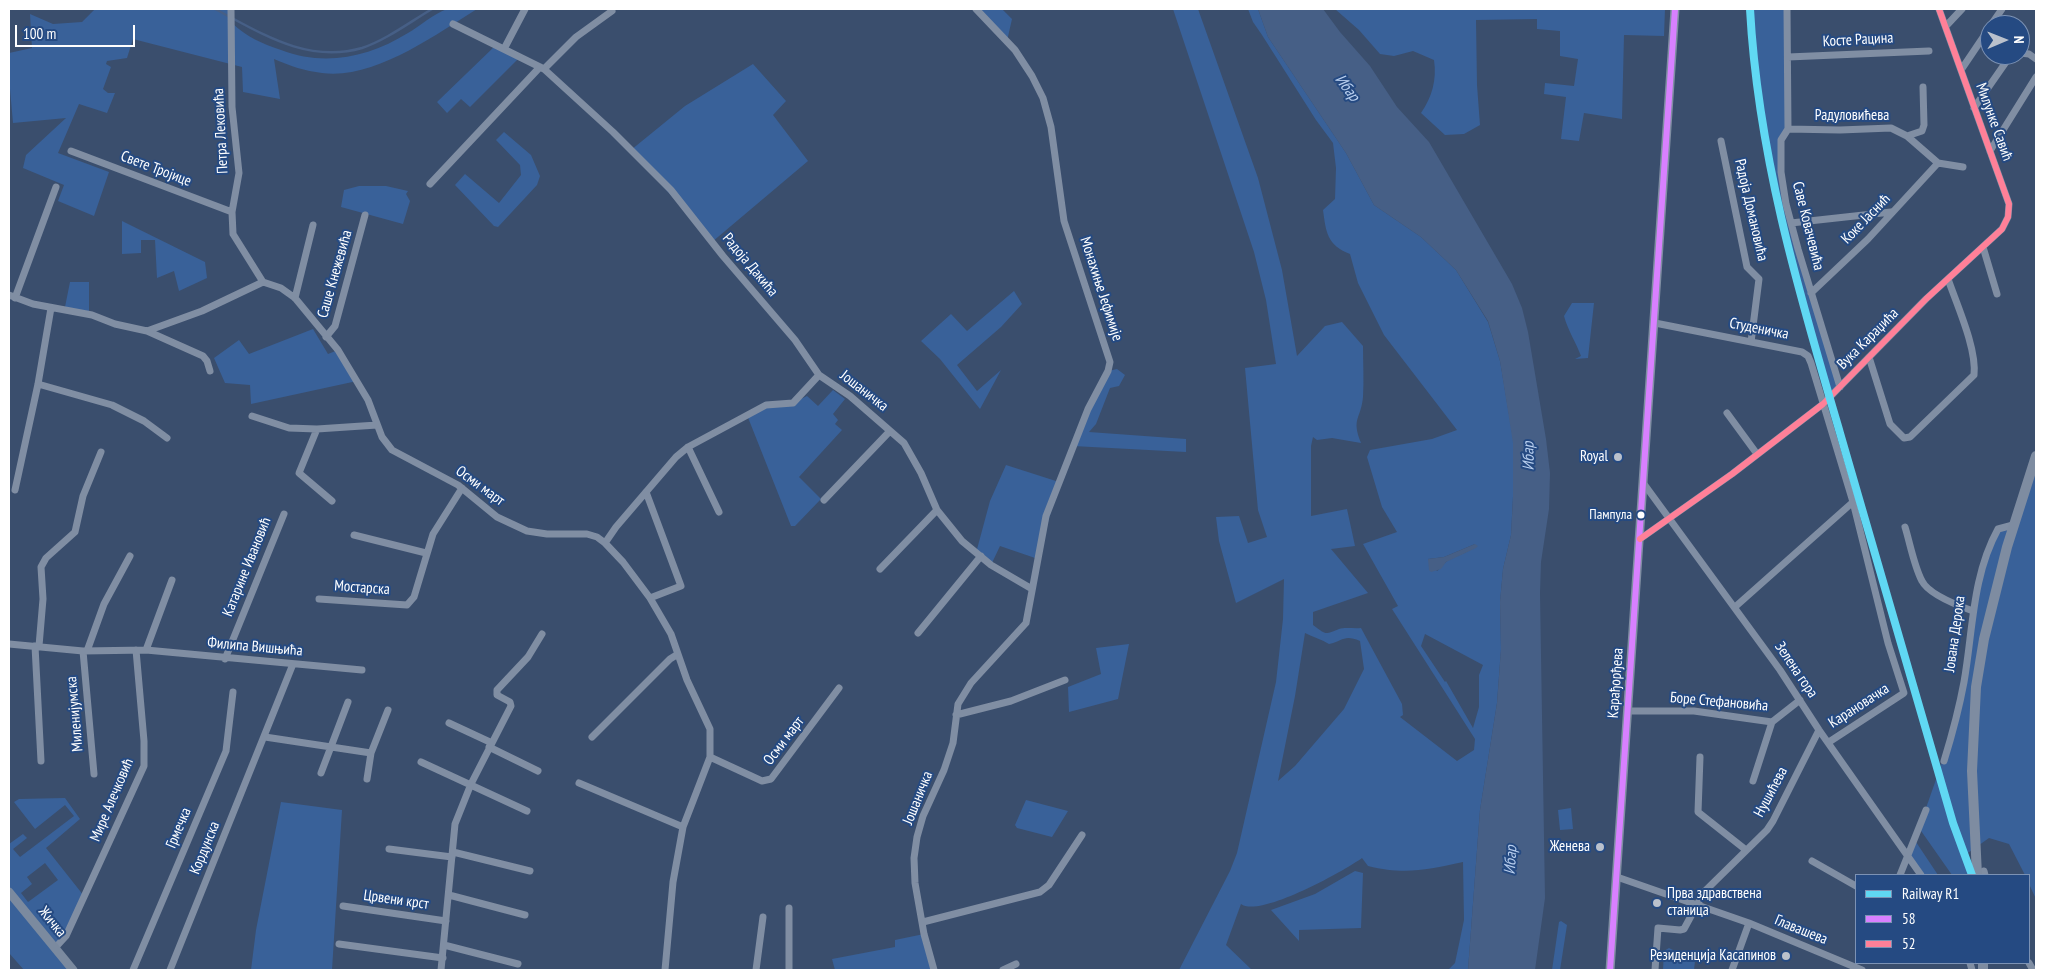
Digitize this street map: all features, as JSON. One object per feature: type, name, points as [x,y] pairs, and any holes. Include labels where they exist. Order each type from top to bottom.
[{"type":"main road","name":"Јована Дерока","points":[[1982,874],[1973,809],[1972,731],[1976,687],[1982,650],[2013,526],[2036,456]]},
{"type":"main road","name":"Жичка","points":[[9,892],[73,970]]},
{"type":"street","name":"Петра Лековића","points":[[231,9],[232,107],[239,172],[232,212],[232,234],[263,282]]},
{"type":"street","points":[[504,49],[525,9]]},
{"type":"street","name":"Монахиње Јефимије","points":[[976,9],[1015,50],[1032,76],[1043,98],[1051,127],[1064,221],[1110,362],[1108,371],[1088,409],[1046,516],[1032,589]]},
{"type":"street","name":"Карађорђева","points":[[1610,970],[1675,9]]},
{"type":"street","name":"Саве Ковачевића","points":[[1787,9],[1788,129],[1781,140],[1781,172],[1791,223],[1840,387]]},
{"type":"street","name":"Милунке Савић","points":[[1939,9],[2009,204],[2008,218]]},
{"type":"street","points":[[1946,26],[1962,9]]},
{"type":"street","points":[[430,184],[542,68],[576,37],[612,11]]},
{"type":"street","name":"Радоја Дакића","points":[[453,24],[542,68],[613,132],[671,190],[723,256],[796,340],[820,375]]},
{"type":"street","points":[[1961,70],[1980,42]]},
{"type":"street","name":"Косте Рацина","points":[[1788,57],[1929,51]]},
{"type":"street","points":[[1974,108],[2004,65]]},
{"type":"street","points":[[1990,151],[2036,77]]},
{"type":"street","points":[[1907,136],[1922,131],[1924,125],[1923,87]]},
{"type":"street","name":"Радуловићева","points":[[1788,129],[1840,130],[1886,127],[1907,136],[1938,163]]},
{"type":"street","name":"Радоја Домановића","points":[[1721,141],[1747,267],[1759,279],[1751,342]]},
{"type":"street","name":"Свете Тројице","points":[[71,151],[232,212]]},
{"type":"street","points":[[1938,163],[1963,167]]},
{"type":"street","name":"Коке Јаснић","points":[[1811,293],[1868,239],[1938,163]]},
{"type":"street","points":[[56,187],[12,297],[51,308],[92,316],[146,332],[203,356],[208,361],[210,371]]},
{"type":"street","points":[[1791,223],[1891,212]]},
{"type":"street","name":"Саше Кнежевића","points":[[326,337],[335,326],[365,215]]},
{"type":"street","name":"Вука Караџића","points":[[1640,540],[1823,404],[1948,279],[2002,229],[2008,218]]},
{"type":"street","points":[[295,298],[313,225]]},
{"type":"street","points":[[1983,247],[1997,294]]},
{"type":"street","points":[[1869,357],[1890,424],[1904,438],[1910,437],[1974,375],[1975,365],[1970,344],[1948,279]]},
{"type":"street","points":[[146,332],[202,311],[263,282]]},
{"type":"street","name":"Осми март","points":[[263,282],[281,288],[295,298],[338,350],[368,400],[382,437],[392,450],[462,488],[497,517],[527,531],[547,534],[587,534],[601,539],[623,562],[650,598],[671,634],[687,680],[710,729],[710,757],[682,827],[673,882],[665,970]]},
{"type":"street","points":[[15,490],[38,384],[51,308]]},
{"type":"street","name":"Студеничка","points":[[1655,323],[1802,352],[1808,356],[1823,404]]},
{"type":"street","points":[[606,543],[646,492],[676,457],[688,447],[766,405],[792,403],[820,375]]},
{"type":"street","name":"Јошаничка","points":[[820,375],[850,396],[904,443],[921,473],[937,510],[962,541],[991,565],[1032,589],[1026,623],[971,683],[958,704],[953,743],[944,770],[923,816],[917,837],[914,858],[916,883],[934,970]]},
{"type":"street","points":[[38,384],[112,405],[144,421],[168,438]]},
{"type":"street","name":"Карановачка","points":[[1823,404],[1853,502],[1888,643],[1904,693],[1829,742]]},
{"type":"street","points":[[1727,413],[1757,454]]},
{"type":"street","points":[[252,416],[289,428],[317,430],[377,425]]},
{"type":"street","points":[[317,430],[298,473],[332,501]]},
{"type":"street","name":"Јошаничка","points":[[824,500],[890,431]]},
{"type":"street","points":[[688,447],[719,512]]},
{"type":"street","points":[[41,762],[37,646],[43,599],[41,567],[46,558],[75,532],[83,496],[101,452]]},
{"type":"street","name":"Зелена гора","points":[[1644,484],[1735,607],[1920,874]]},
{"type":"street","name":"Мостарска","points":[[319,599],[407,605],[414,597],[426,553],[439,522],[462,488]]},
{"type":"street","points":[[646,492],[681,586],[650,598]]},
{"type":"street","points":[[1735,607],[1853,502]]},
{"type":"street","points":[[880,569],[937,510]]},
{"type":"street","name":"Катарине Ивановић","points":[[225,658],[284,514]]},
{"type":"street","name":"Јована Дерока","points":[[1944,761],[1954,730],[1964,681],[1973,611],[1990,543],[1998,529],[2013,526]]},
{"type":"street","points":[[1905,527],[1922,582],[1933,592],[1973,611]]},
{"type":"street","points":[[354,536],[426,553]]},
{"type":"street","points":[[85,651],[104,604],[130,556]]},
{"type":"street","points":[[918,633],[980,556]]},
{"type":"street","points":[[146,650],[172,580]]},
{"type":"street","name":"Црвени крст","points":[[441,970],[455,824],[472,784],[511,705],[509,701],[497,695],[497,690],[528,657],[542,634]]},
{"type":"street","name":"Филипа Вишњића","points":[[9,644],[85,651],[146,650],[362,670]]},
{"type":"street","name":"Мире Алечковић","points":[[55,948],[66,936],[144,766],[144,741],[136,650]]},
{"type":"street","name":"Миленијумска","points":[[85,651],[94,774]]},
{"type":"street","points":[[592,737],[670,659],[678,654]]},
{"type":"street","name":"Кордунска","points":[[170,970],[293,664]]},
{"type":"street","points":[[956,715],[1011,701],[1065,680]]},
{"type":"street","name":"Осми март","points":[[710,757],[762,781],[771,779],[839,688]]},
{"type":"street","name":"Грмечка","points":[[133,970],[226,751],[233,692]]},
{"type":"street","name":"Боре Стефановића","points":[[1628,711],[1694,711],[1772,722],[1800,700]]},
{"type":"street","points":[[321,773],[348,702]]},
{"type":"street","points":[[367,779],[371,753],[388,710]]},
{"type":"street","points":[[1753,781],[1772,722]]},
{"type":"street","points":[[450,723],[538,771]]},
{"type":"street","name":"Нушићева","points":[[1655,970],[1658,928],[1684,929],[1704,892],[1773,821],[1819,730]]},
{"type":"street","points":[[265,736],[371,753]]},
{"type":"street","points":[[1700,757],[1698,812],[1746,850]]},
{"type":"street","points":[[421,762],[527,811]]},
{"type":"street","points":[[579,784],[682,827]]},
{"type":"street","points":[[1900,874],[1926,810]]},
{"type":"street","points":[[923,922],[1040,892],[1049,885],[1082,835]]},
{"type":"street","points":[[390,849],[452,854],[530,872]]},
{"type":"street","points":[[1812,861],[1855,885]]},
{"type":"street","name":"Главашева","points":[[1616,878],[1749,923],[1862,970]]},
{"type":"street","name":"Црвени крст","points":[[449,895],[525,915]]},
{"type":"street","name":"Црвени крст","points":[[342,906],[446,920]]},
{"type":"street","points":[[789,908],[789,970]]},
{"type":"street","points":[[756,970],[763,917]]},
{"type":"street","points":[[1732,970],[1749,923]]},
{"type":"street","points":[[339,944],[442,958]]},
{"type":"street","points":[[444,945],[518,964]]},
{"type":"street","points":[[1003,970],[1016,964]]},
{"type":"shaded area","points":[[450,8],[477,9],[423,43],[383,63],[362,70],[322,73],[298,68],[274,59],[280,99],[243,92],[242,67],[133,39],[127,58],[107,61],[106,64],[111,67],[103,89],[108,93],[115,93],[107,113],[79,104],[58,153],[109,172],[94,216],[58,201],[64,185],[23,168],[26,155],[66,118],[13,123],[9,89],[9,53],[32,48],[30,14],[53,24],[82,22],[95,9],[231,9],[232,23],[255,40],[297,55],[330,58],[346,57],[378,48]]},
{"type":"shaded area","points":[[976,9],[1002,9],[1012,19],[1007,41]]},
{"type":"shaded area","points":[[1173,9],[1198,9],[1258,178],[1282,270],[1297,356],[1325,326],[1342,322],[1363,346],[1363,397],[1357,419],[1358,435],[1361,443],[1332,438],[1317,440],[1313,437],[1311,446],[1311,516],[1347,509],[1355,546],[1331,549],[1368,593],[1313,612],[1313,625],[1326,633],[1341,628],[1361,628],[1402,704],[1403,715],[1400,717],[1457,761],[1474,750],[1475,739],[1392,609],[1398,606],[1363,544],[1397,532],[1382,507],[1367,457],[1370,450],[1432,439],[1457,430],[1384,335],[1358,283],[1350,254],[1336,246],[1329,237],[1323,210],[1335,199],[1336,168],[1333,143],[1253,22],[1248,9],[1258,9],[1268,37],[1346,153],[1374,205],[1421,237],[1456,270],[1488,322],[1500,361],[1514,444],[1513,497],[1511,535],[1503,569],[1500,602],[1501,649],[1497,703],[1480,810],[1468,970],[1448,970],[1455,963],[1464,920],[1463,862],[1405,871],[1368,866],[1362,858],[1321,882],[1283,899],[1251,907],[1241,904],[1226,945],[1252,970],[1179,970],[1230,871],[1237,853],[1276,682],[1283,619],[1284,579],[1236,603],[1219,541],[1216,517],[1239,516],[1248,543],[1267,537],[1258,510],[1245,368],[1276,364],[1266,300],[1254,252]],"holes":[[[1475,544],[1465,553],[1450,559],[1437,571],[1428,559],[1444,557]],[[1305,633],[1329,644],[1347,638],[1360,641],[1364,669],[1344,709],[1295,766],[1278,781]],[[1425,634],[1483,665],[1479,675],[1479,707],[1473,728],[1446,681],[1421,646]]]},
{"type":"shaded area","points":[[1335,9],[1665,9],[1664,36],[1624,35],[1622,119],[1584,113],[1579,141],[1561,139],[1566,97],[1544,94],[1545,83],[1574,86],[1578,59],[1560,56],[1560,31],[1537,29],[1537,19],[1476,20],[1480,125],[1464,134],[1445,135],[1421,113],[1433,88],[1434,60],[1413,51],[1394,56],[1380,54],[1359,30]]},
{"type":"shaded area","points":[[1750,9],[1787,9],[1788,129],[1781,140],[1786,204],[1840,387],[1830,397],[1794,273],[1771,179],[1757,96]]},
{"type":"shaded area","points":[[496,45],[520,57],[470,107],[461,99],[447,113],[437,102]]},
{"type":"shaded area","points":[[753,64],[786,101],[773,115],[808,161],[712,242],[631,150],[685,106]]},
{"type":"shaded area","points":[[504,132],[531,155],[540,176],[537,185],[498,227],[494,226],[455,185],[465,174],[499,203],[521,175],[520,165],[496,140]]},
{"type":"shaded area","points":[[359,186],[386,186],[408,191],[406,194],[410,201],[403,224],[341,207],[344,190]]},
{"type":"shaded area","points":[[122,221],[205,262],[207,278],[179,291],[174,271],[157,278],[155,240],[141,240],[141,253],[122,254]]},
{"type":"shaded area","points":[[70,282],[89,282],[89,313],[65,307]]},
{"type":"shaded area","points":[[1014,291],[1022,304],[1001,327],[957,365],[977,391],[1001,370],[980,409],[940,359],[921,341],[951,314],[967,331]]},
{"type":"shaded area","points":[[1572,303],[1594,303],[1588,358],[1575,359],[1581,356],[1564,316]]},
{"type":"shaded area","points":[[313,329],[328,354],[338,350],[357,381],[251,404],[250,385],[225,383],[214,358],[239,340],[249,354]]},
{"type":"shaded area","points":[[1117,369],[1125,375],[1119,386],[1110,388],[1096,424],[1089,432],[1186,439],[1186,452],[1073,446],[1108,371]]},
{"type":"shaded area","points":[[833,390],[845,399],[833,414],[838,420],[835,424],[842,430],[799,477],[821,499],[795,526],[791,526],[747,415],[766,405],[793,403],[807,396],[818,406]]},
{"type":"shaded area","points":[[2036,456],[2036,899],[2030,886],[2030,874],[2024,874],[2009,844],[1989,838],[1965,855],[1972,874],[1951,874],[1919,828],[1953,731],[1974,600],[1998,529],[2013,525]]},
{"type":"shaded area","points":[[1006,465],[1059,482],[1038,559],[1000,546],[991,565],[976,553],[990,501]]},
{"type":"shaded area","points":[[1129,644],[1118,699],[1069,712],[1068,687],[1101,674],[1096,648]]},
{"type":"shaded area","points":[[65,798],[80,819],[46,848],[84,896],[66,936],[55,948],[73,970],[24,970],[9,953],[9,844],[23,834],[27,838],[13,849],[20,857],[74,816],[65,805],[35,829],[14,802],[19,799]],"holes":[[[45,863],[58,880],[28,902],[21,893],[32,884],[27,877]]]},
{"type":"shaded area","points":[[1026,800],[1068,811],[1052,837],[1017,828],[1015,825]]},
{"type":"shaded area","points":[[281,802],[342,810],[332,970],[251,970],[256,930]]},
{"type":"shaded area","points":[[1571,808],[1573,829],[1560,830],[1558,810]]},
{"type":"shaded area","points":[[1914,839],[1937,874],[1920,874],[1908,856]]},
{"type":"shaded area","points":[[1355,871],[1363,873],[1361,928],[1299,930],[1299,941],[1271,910],[1315,894]]},
{"type":"shaded area","points":[[1561,921],[1567,925],[1560,970],[1552,970],[1559,922]]},
{"type":"shaded area","points":[[924,934],[934,970],[835,970],[832,959],[895,947],[895,940]]},
{"type":"shaded area","points":[[1669,948],[1695,961],[1694,970],[1663,970],[1664,951]]},
{"type":"water","name":"Ибар","points":[[1258,9],[1323,9],[1340,32],[1370,66],[1397,107],[1429,142],[1512,284],[1522,308],[1528,332],[1550,473],[1549,509],[1541,562],[1540,593],[1545,898],[1535,970],[1468,970],[1480,810],[1497,703],[1501,649],[1500,602],[1503,569],[1511,535],[1513,497],[1513,443],[1500,361],[1488,321],[1456,270],[1421,237],[1374,205],[1346,153],[1268,37]]},
{"type":"water","points":[[1475,544],[1478,546],[1476,548],[1446,562],[1441,569],[1431,572],[1429,570],[1428,559],[1444,557]]},
{"type":"waterway","points":[[215,9],[285,44],[322,52],[342,52],[371,45],[432,9]]},
{"type":"rail line","name":"R1","points":[[1750,9],[1754,64],[1771,171],[1796,276],[1953,823],[1972,874]]},
{"type":"transit line","name":"58","points":[[1610,970],[1675,9]]},
{"type":"transit line","name":"52","points":[[1640,539],[1732,474],[1823,404],[1926,299],[2002,229],[2008,217],[2009,204],[1939,9]]},
{"type":"place","name":"Royal","points":[[1618,457]]},
{"type":"place","name":"Пампула","points":[[1641,515]]},
{"type":"place","name":"Женева","points":[[1600,847]]},
{"type":"place","name":"Прва здравствена станица","points":[[1657,903]]},
{"type":"place","name":"Резиденција Касапинов","points":[[1786,956]]}]
